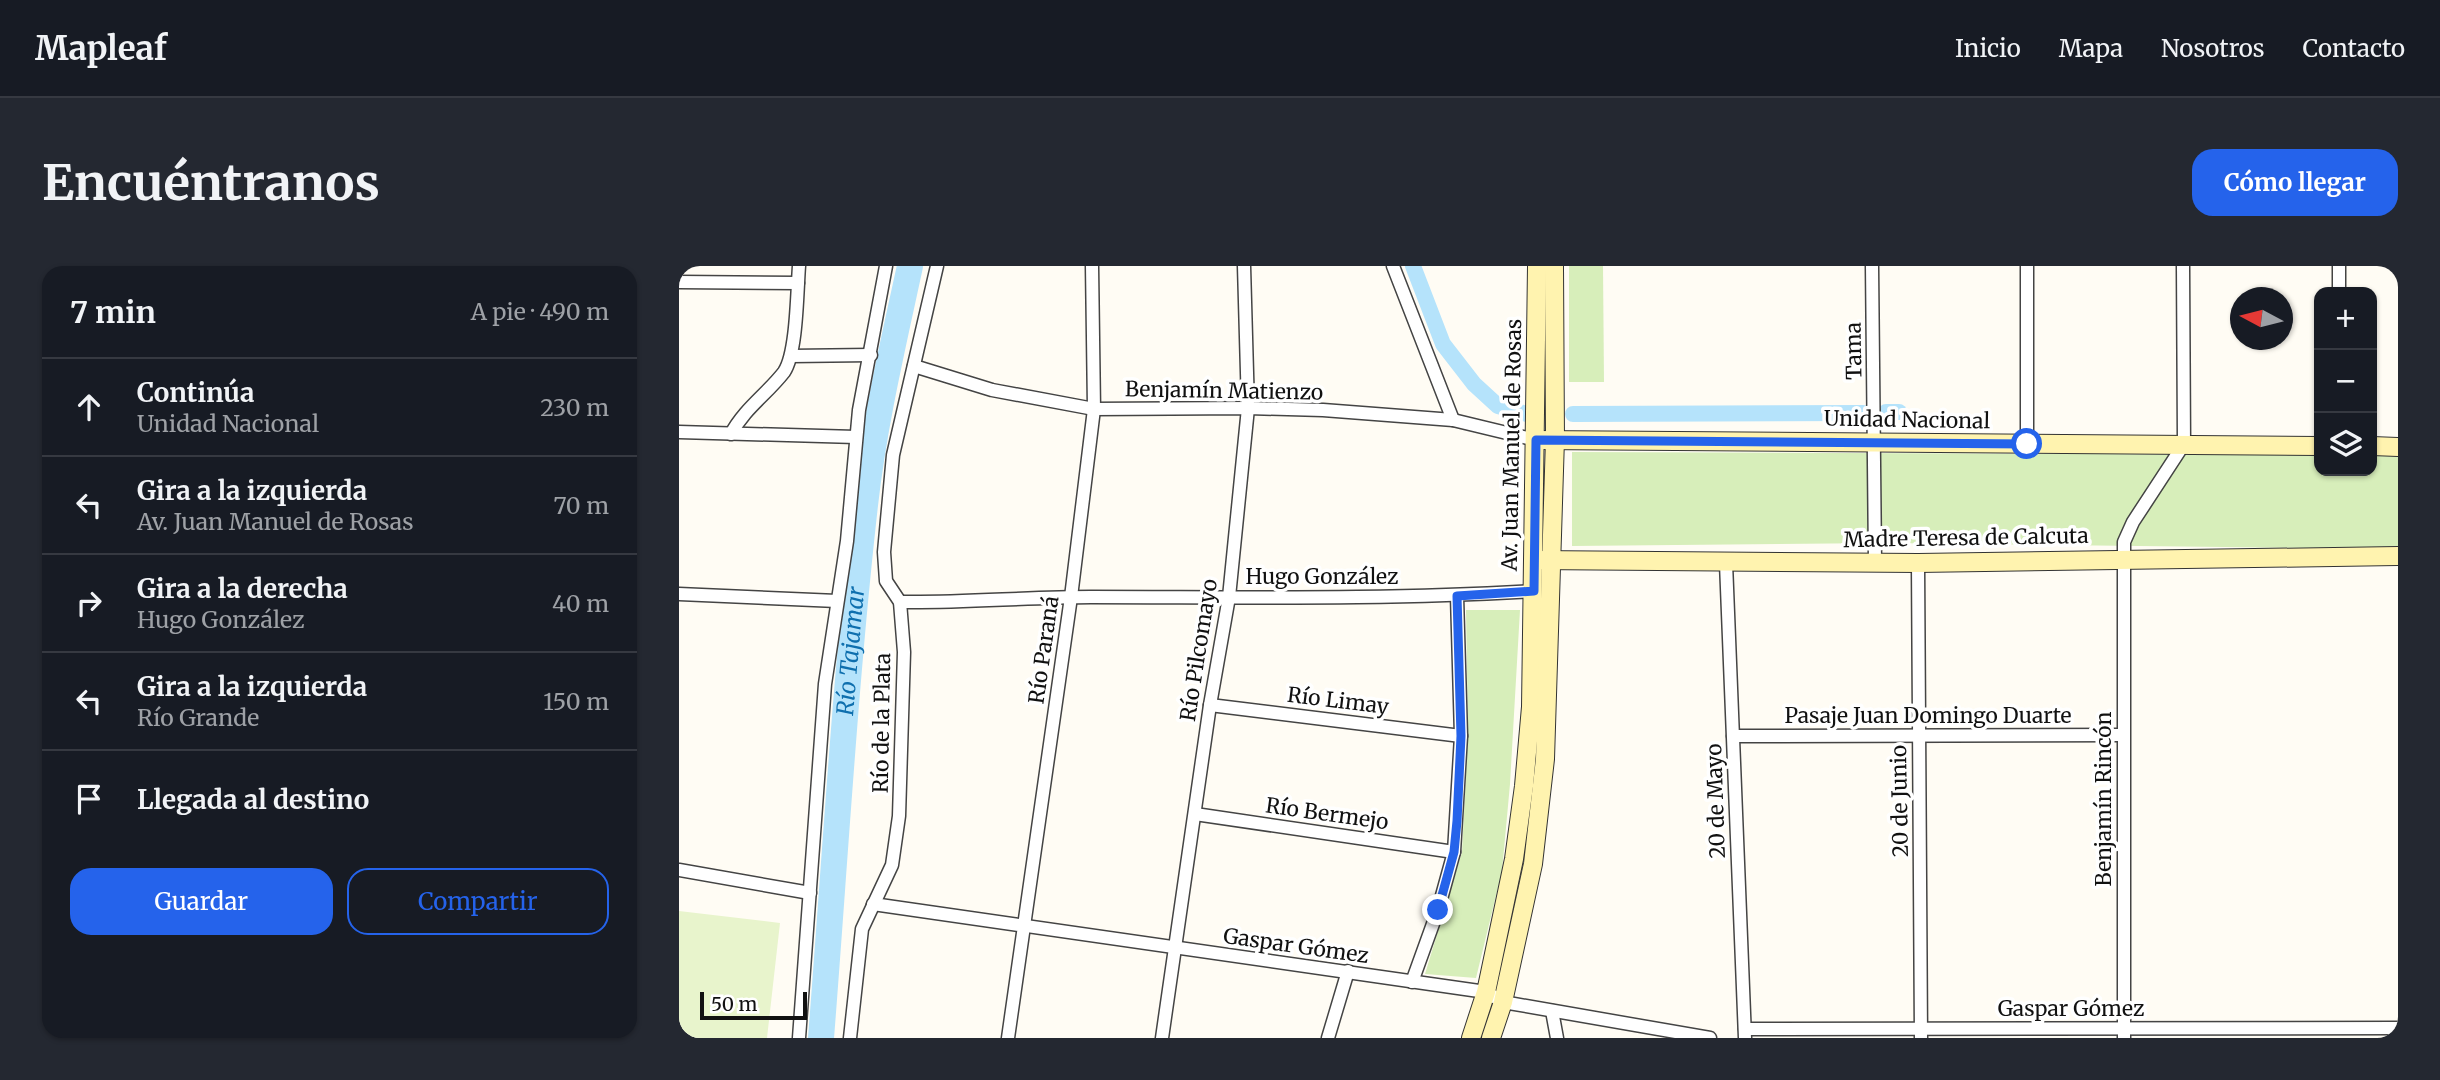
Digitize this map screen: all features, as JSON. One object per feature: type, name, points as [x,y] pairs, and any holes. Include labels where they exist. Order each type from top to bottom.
[{"type":"street","points":[[731,433],[741,418],[785,371],[792,356],[799,266]]},
{"type":"street","points":[[799,1038],[825,684],[847,541],[856,438],[886,266]]},
{"type":"street","name":"Río de la Plata","points":[[850,1038],[862,929],[892,865],[899,816],[904,652],[900,602],[886,581],[884,552],[893,455],[937,266]]},
{"type":"street","name":"Río Paraná","points":[[1008,1038],[1071,597],[1094,409],[1092,266]]},
{"type":"street","name":"Río Pilcomayo","points":[[1163,1038],[1210,705],[1229,597],[1248,408],[1244,266]]},
{"type":"street","points":[[1392,266],[1453,419]]},
{"type":"street","name":"Av. Juan Manuel de Rosas","points":[[1491,1038],[1503,1002],[1533,864],[1545,759],[1543,560],[1536,440],[1537,266]]},
{"type":"street","name":"Av. Juan Manuel de Rosas","points":[[1471,1038],[1486,992],[1507,896],[1524,786],[1531,707],[1534,591],[1543,560],[1555,439],[1554,266]]},
{"type":"street","name":"Tama","points":[[1872,266],[1875,562]]},
{"type":"street","points":[[2027,266],[2027,444]]},
{"type":"street","points":[[2183,266],[2184,444]]},
{"type":"street","points":[[2339,266],[2339,287]]},
{"type":"street","points":[[679,282],[798,284]]},
{"type":"street","points":[[792,356],[871,355]]},
{"type":"street","name":"Benjamín Matienzo","points":[[914,366],[992,390],[1094,409],[1322,410],[1453,419],[1536,440]]},
{"type":"street","points":[[679,432],[856,438]]},
{"type":"street","name":"Unidad Nacional","points":[[1536,440],[2314,446]]},
{"type":"street","name":"Benjamín Rincón","points":[[2124,1033],[2123,542],[2184,444]]},
{"type":"street","points":[[2377,446],[2398,447]]},
{"type":"street","name":"Madre Teresa de Calcuta","points":[[1543,560],[1918,563],[2398,556]]},
{"type":"street","name":"20 de Mayo","points":[[1726,563],[1745,1033]]},
{"type":"street","name":"20 de Junio","points":[[1918,563],[1921,1033]]},
{"type":"street","name":"Hugo González","points":[[900,602],[948,603],[1071,597],[1457,596],[1534,591]]},
{"type":"street","points":[[679,594],[837,601]]},
{"type":"street","points":[[1412,982],[1438,910],[1454,852],[1461,736],[1457,596]]},
{"type":"street","name":"Río Limay","points":[[1210,705],[1461,736]]},
{"type":"street","name":"Pasaje Juan Domingo Duarte","points":[[1733,736],[2123,735]]},
{"type":"street","name":"Río Bermejo","points":[[1195,814],[1454,852]]},
{"type":"street","points":[[679,870],[810,893]]},
{"type":"street","name":"Gaspar Gómez","points":[[873,904],[1486,992],[1503,1002],[1710,1038]]},
{"type":"street","points":[[1328,1038],[1348,971]]},
{"type":"street","points":[[1552,1011],[1557,1038]]},
{"type":"street","name":"Gaspar Gómez","points":[[1745,1033],[2124,1033],[2398,1028]]},
{"type":"green space","points":[[1569,266],[1603,266],[1604,382],[1569,382]]},
{"type":"green space","points":[[1572,452],[2314,455],[2314,476],[2377,476],[2377,455],[2398,455],[2398,549],[1885,543],[1572,546]]},
{"type":"green space","points":[[1466,610],[1520,610],[1502,871],[1476,978],[1425,974],[1462,852],[1468,733]]},
{"type":"green space","points":[[679,911],[780,923],[767,1038],[679,1038]]},
{"type":"waterway","name":"Río Tajamar","points":[[821,1038],[846,704],[865,505],[879,415],[910,266]]},
{"type":"waterway","points":[[1413,266],[1443,344],[1474,384],[1498,406],[1527,414]]},
{"type":"waterway","points":[[1886,412],[1899,412]]},
{"type":"waterway","points":[[1573,414],[1863,413]]},
{"type":"route","points":[[1438,910],[1454,852],[1457,821],[1461,736],[1457,596],[1534,591],[1536,440],[2027,444]]}]
